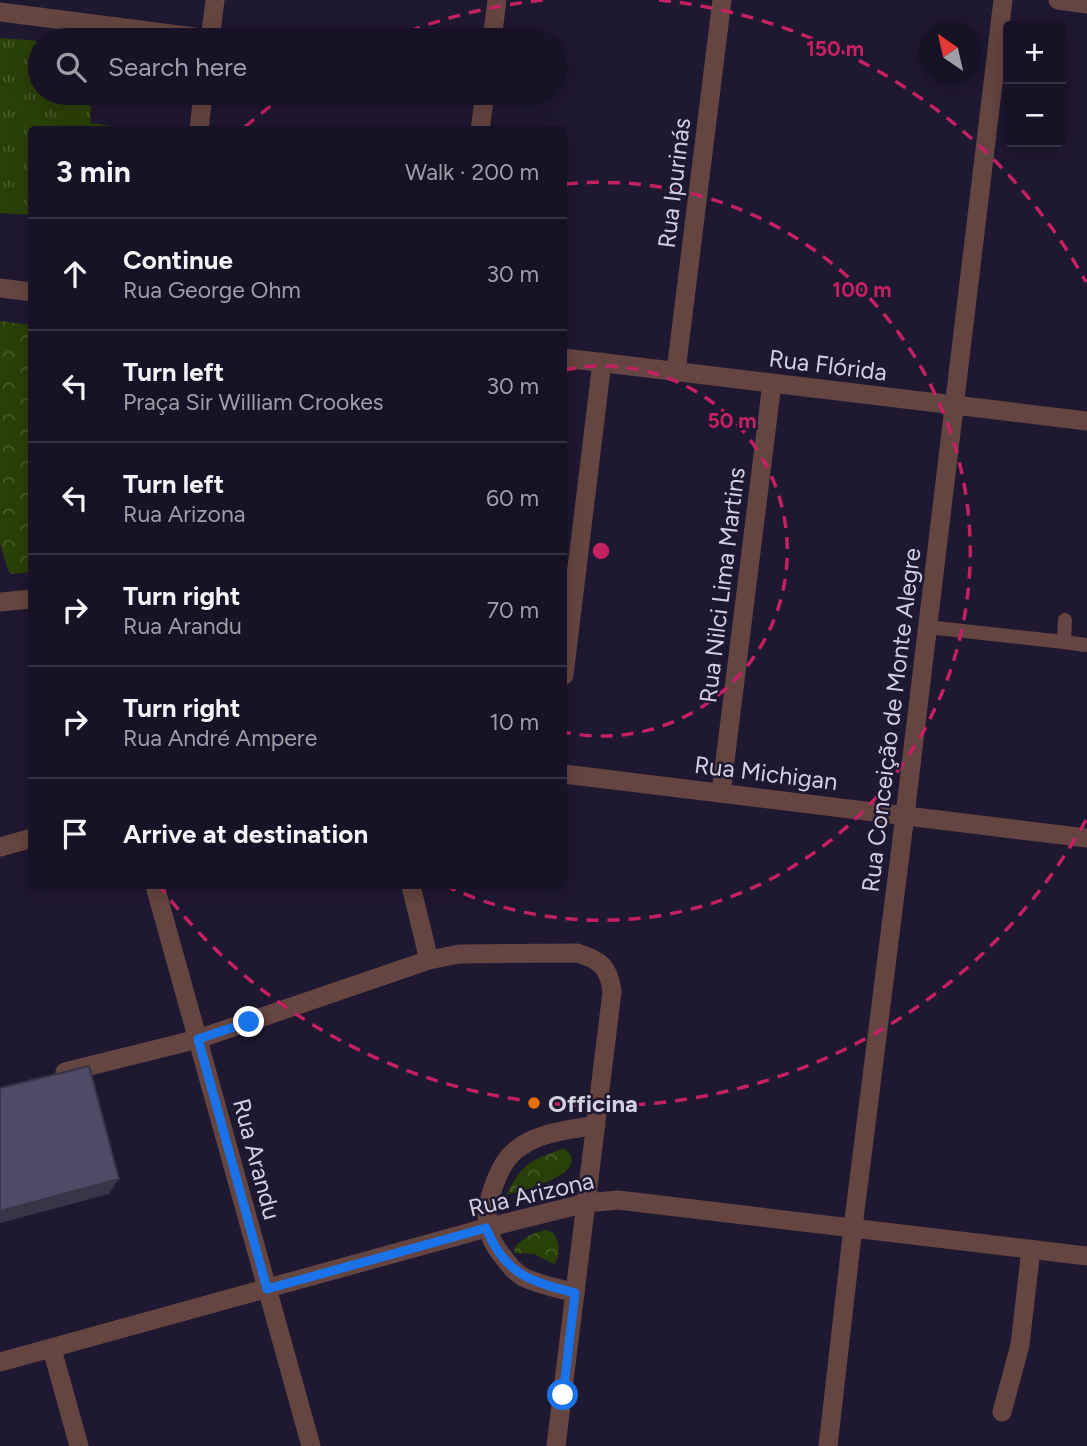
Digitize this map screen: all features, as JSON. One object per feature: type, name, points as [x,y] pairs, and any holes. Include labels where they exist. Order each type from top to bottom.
[{"type":"street","points":[[211,28],[215,0]]},
{"type":"street","points":[[494,28],[497,0]]},
{"type":"street","name":"Rua Ipurinás","points":[[676,371],[722,0]]},
{"type":"street","name":"Rua Conceição de Monte Alegre","points":[[828,1446],[1003,0]]},
{"type":"street","points":[[1058,0],[1087,4]]},
{"type":"street","points":[[0,12],[124,28]]},
{"type":"street","points":[[200,126],[202,105]]},
{"type":"street","points":[[481,126],[483,105]]},
{"type":"street","points":[[0,288],[28,292]]},
{"type":"street","name":"Rua Flórida","points":[[567,358],[1087,421]]},
{"type":"street","points":[[567,650],[602,362]]},
{"type":"street","name":"Rua Nilci Lima Martins","points":[[721,793],[772,383]]},
{"type":"street","points":[[0,602],[28,600]]},
{"type":"street","name":"Rua Michigan","points":[[567,774],[1087,838]]},
{"type":"street","points":[[0,847],[28,839]]},
{"type":"street","name":"Rua Arandu","points":[[156,889],[311,1446]]},
{"type":"street","points":[[412,889],[429,960]]},
{"type":"street","points":[[53,1075],[198,1039],[429,960],[458,954],[577,953],[602,964],[610,975],[612,992],[556,1446]]},
{"type":"street","points":[[575,1293],[534,1282],[520,1275],[492,1244],[486,1228],[488,1200],[506,1158],[523,1144],[596,1125]]},
{"type":"street","name":"Rua Arizona","points":[[0,1362],[586,1203],[618,1200],[1087,1256]]},
{"type":"street","points":[[1002,1412],[1020,1345],[1031,1249]]},
{"type":"street","points":[[52,1349],[79,1446]]},
{"type":"lane","points":[[1064,642],[1065,620]]},
{"type":"lane","points":[[927,627],[1085,645]]},
{"type":"green space","points":[[0,38],[28,40],[28,105],[90,105],[91,123],[112,126],[28,126],[28,215],[0,213]]},
{"type":"green space","points":[[0,321],[28,325],[28,572],[12,574],[8,570],[0,544]]},
{"type":"green space","points":[[564,1148],[571,1157],[571,1165],[564,1173],[539,1185],[506,1195],[523,1168]]},
{"type":"green space","points":[[546,1230],[554,1233],[558,1245],[559,1253],[554,1264],[534,1254],[514,1253],[515,1247],[525,1238]]},
{"type":"building","points":[[89,1066],[119,1179],[0,1211],[0,1088]]},
{"type":"place","name":"Officina","points":[[534,1103]]},
{"type":"route","points":[[249,1022],[198,1039],[267,1289],[486,1228],[492,1244],[520,1275],[534,1282],[575,1293],[563,1395]]}]
